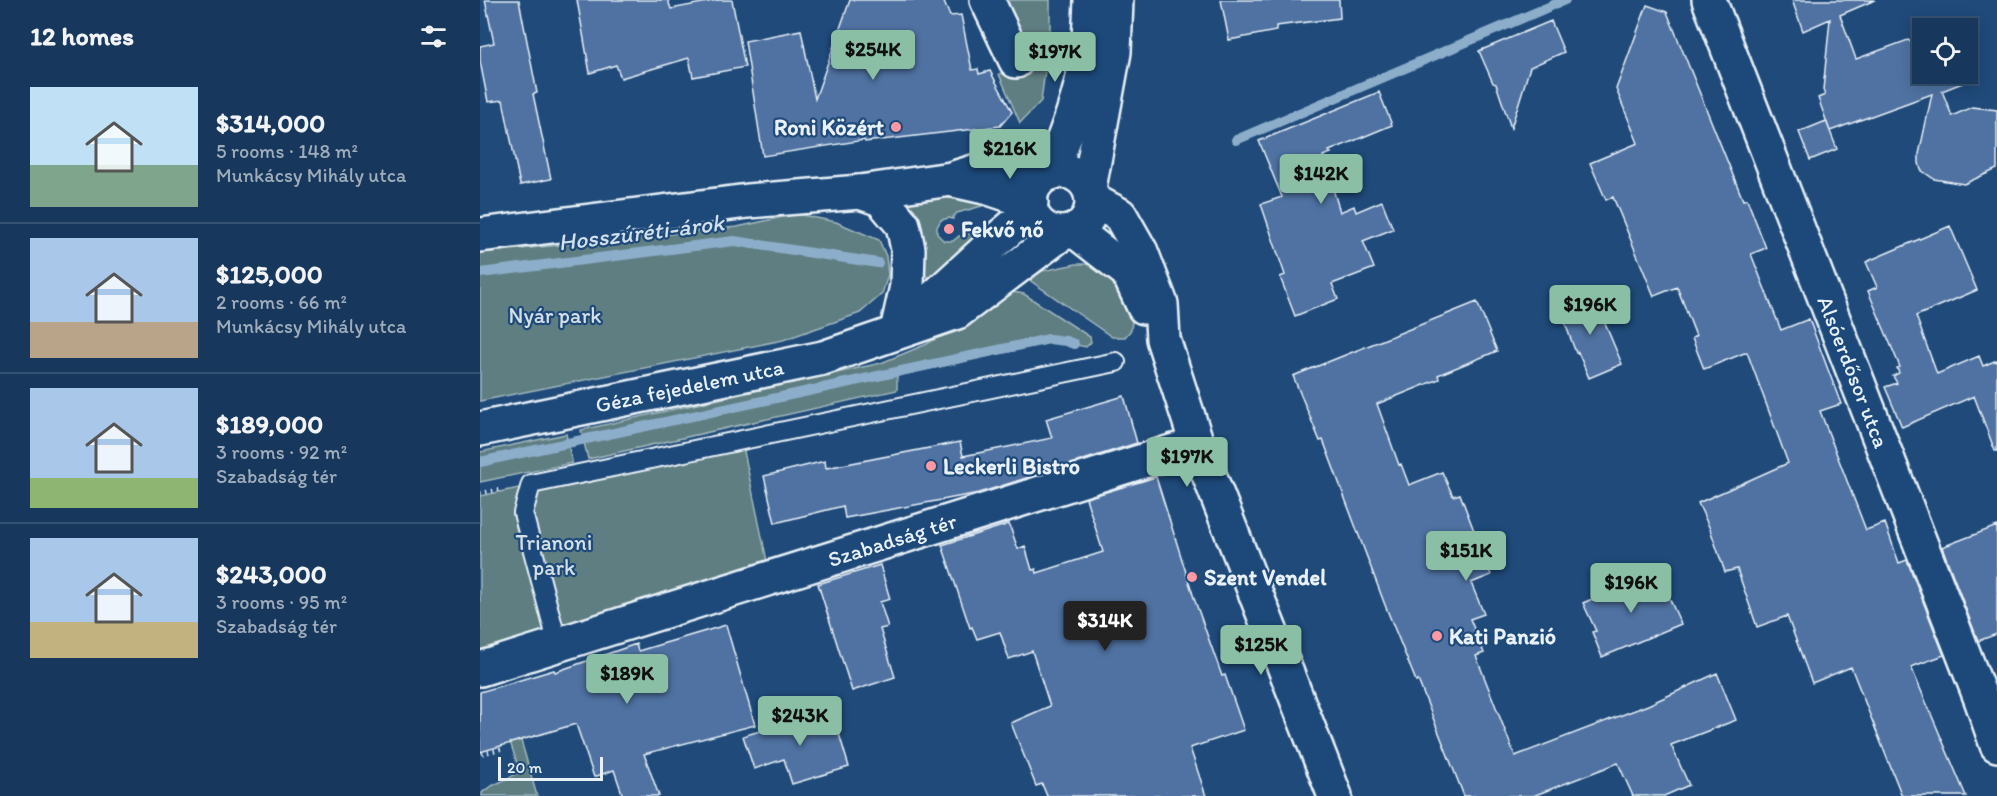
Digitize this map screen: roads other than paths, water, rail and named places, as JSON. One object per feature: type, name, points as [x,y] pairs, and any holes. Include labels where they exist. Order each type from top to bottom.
[{"type":"street","points":[[987,0],[1016,61]]},
{"type":"street","points":[[1091,0],[1086,61],[1081,88],[1051,173],[1035,186],[1031,207],[1038,223],[1049,231],[1068,232],[1128,272],[1154,328],[1163,339]]},
{"type":"street","points":[[1068,232],[1084,223],[1090,212],[1090,194],[1114,52],[1116,0]]},
{"type":"street","name":"Alsóerdősor utca","points":[[1709,0],[1997,745]]},
{"type":"street","points":[[480,235],[748,201],[860,192],[951,179],[990,167],[1051,173],[1062,171],[1081,178],[1090,194],[1120,215],[1141,252],[1161,304],[1163,339],[1197,444],[1335,796]]},
{"type":"street","points":[[951,179],[989,188],[1031,207]]},
{"type":"street","points":[[860,192],[881,199],[903,225],[908,249],[907,286],[897,331]]},
{"type":"street","name":"Géza fejedelem utca","points":[[897,331],[1031,207]]},
{"type":"street","name":"Géza fejedelem utca","points":[[480,429],[823,358],[957,312],[1068,232]]},
{"type":"street","name":"Szabadság tér","points":[[480,669],[1197,444]]},
{"type":"lane","points":[[558,645],[523,513],[531,484],[1116,362]]},
{"type":"waterway","points":[[1236,140],[1565,0]]},
{"type":"waterway","name":"Hosszúréti-árok","points":[[480,273],[734,241],[878,263]]},
{"type":"waterway","points":[[480,462],[1049,339],[1074,344]]},
{"type":"place","name":"Roni Közért","points":[[896,127]]},
{"type":"place","name":"Fekvő nő","points":[[949,229]]},
{"type":"place","name":"Leckerli Bistro","points":[[931,466]]},
{"type":"place","name":"Szent Vendel","points":[[1192,577]]},
{"type":"place","name":"Kati Panzió","points":[[1437,636]]},
{"type":"park label","name":"Nyár park","points":[[555,315]]},
{"type":"park label","name":"Trianoni park","points":[[554,554]]}]
